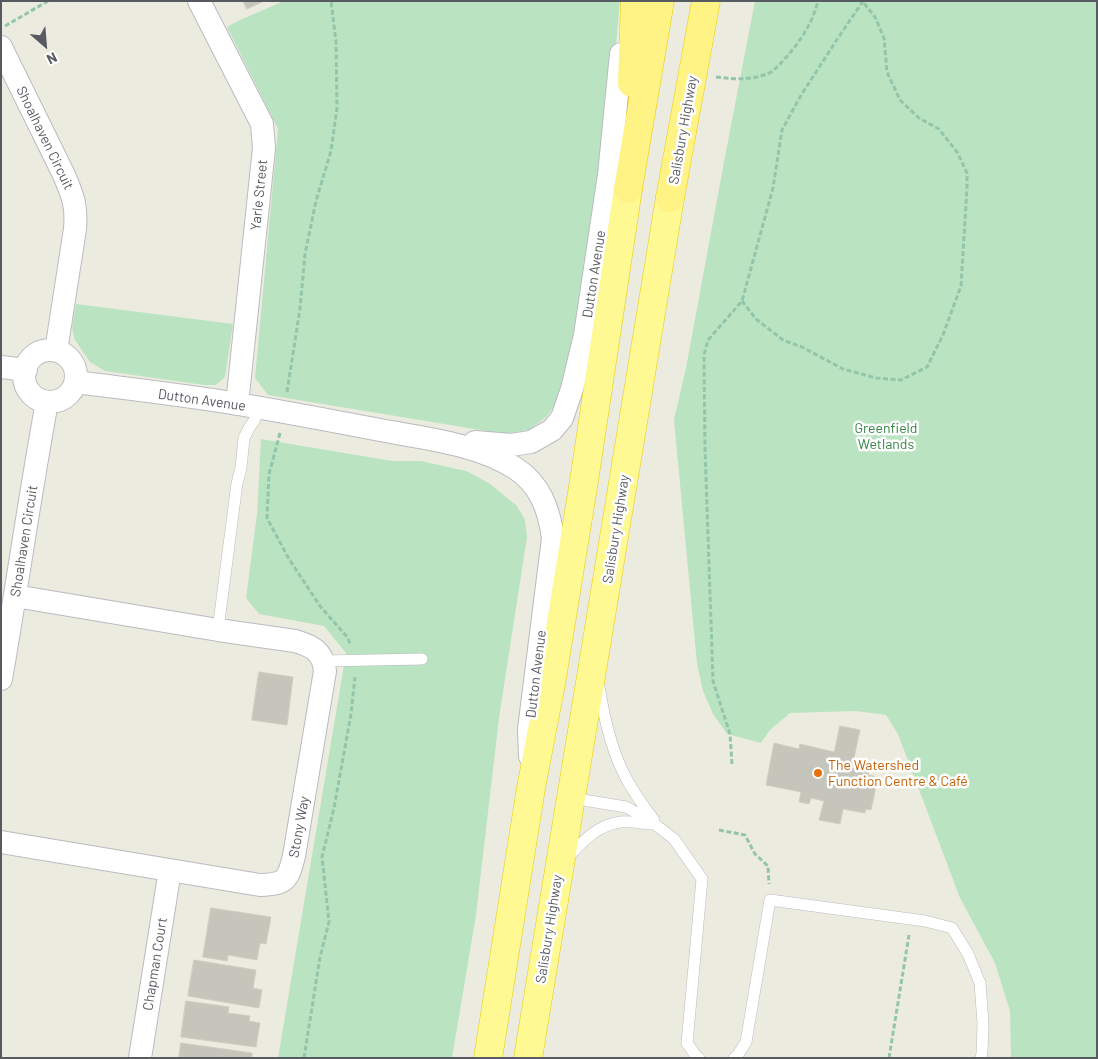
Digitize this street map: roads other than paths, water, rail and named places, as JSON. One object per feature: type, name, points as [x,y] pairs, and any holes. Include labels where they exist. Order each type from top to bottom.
[{"type":"highway","points":[[628,189],[635,1]]},
{"type":"highway","points":[[488,1058],[531,788],[552,678],[628,189],[660,1]]},
{"type":"highway","name":"Salisbury Highway","points":[[528,1058],[670,198],[706,1]]},
{"type":"highway","points":[[531,788],[571,798]]},
{"type":"street","name":"Yarle Street","points":[[199,1],[262,124],[264,148],[237,404]]},
{"type":"street","name":"Dutton Avenue","points":[[445,443],[478,442],[511,445],[532,442],[552,430],[562,418],[572,389],[585,335],[609,175],[627,1]]},
{"type":"street","name":"Shoalhaven Circuit","points":[[1,47],[73,194],[75,205],[75,229],[56,352]]},
{"type":"street","points":[[51,350],[62,353],[69,358],[74,366],[76,382],[66,397],[58,401],[47,402],[37,399],[30,394],[24,377],[26,370],[33,357],[41,352],[51,350]]},
{"type":"street","points":[[1,367],[26,370]]},
{"type":"street","name":"Dutton Avenue","points":[[76,382],[237,404],[445,443],[492,455],[515,468],[536,486],[551,523],[552,552],[528,729],[531,788]]},
{"type":"street","name":"Shoalhaven Circuit","points":[[1,679],[47,402]]},
{"type":"street","points":[[16,596],[295,641],[307,645],[320,654],[324,662]]},
{"type":"street","name":"Stony Way","points":[[1,842],[260,885],[278,884],[284,881],[292,868],[323,686],[324,662]]},
{"type":"street","name":"Chapman Court","points":[[140,1058],[170,870]]},
{"type":"lane","points":[[218,630],[244,438],[259,408]]},
{"type":"lane","points":[[324,662],[422,659]]},
{"type":"lane","points":[[595,660],[602,705],[612,743],[626,777],[656,824]]},
{"type":"lane","points":[[571,798],[626,807],[656,824],[674,840],[702,880],[687,1043],[699,1058]]},
{"type":"lane","points":[[559,867],[574,850],[592,834],[605,826],[620,822],[656,824]]},
{"type":"lane","points":[[734,1058],[746,1042],[770,900],[925,921],[952,928],[968,954],[980,984],[984,1023],[981,1058]]},
{"type":"place","name":"The Watershed Function Centre & Café","points":[[818,773]]},
{"type":"park label","name":"Greenfield Wetlands","points":[[886,436]]}]
